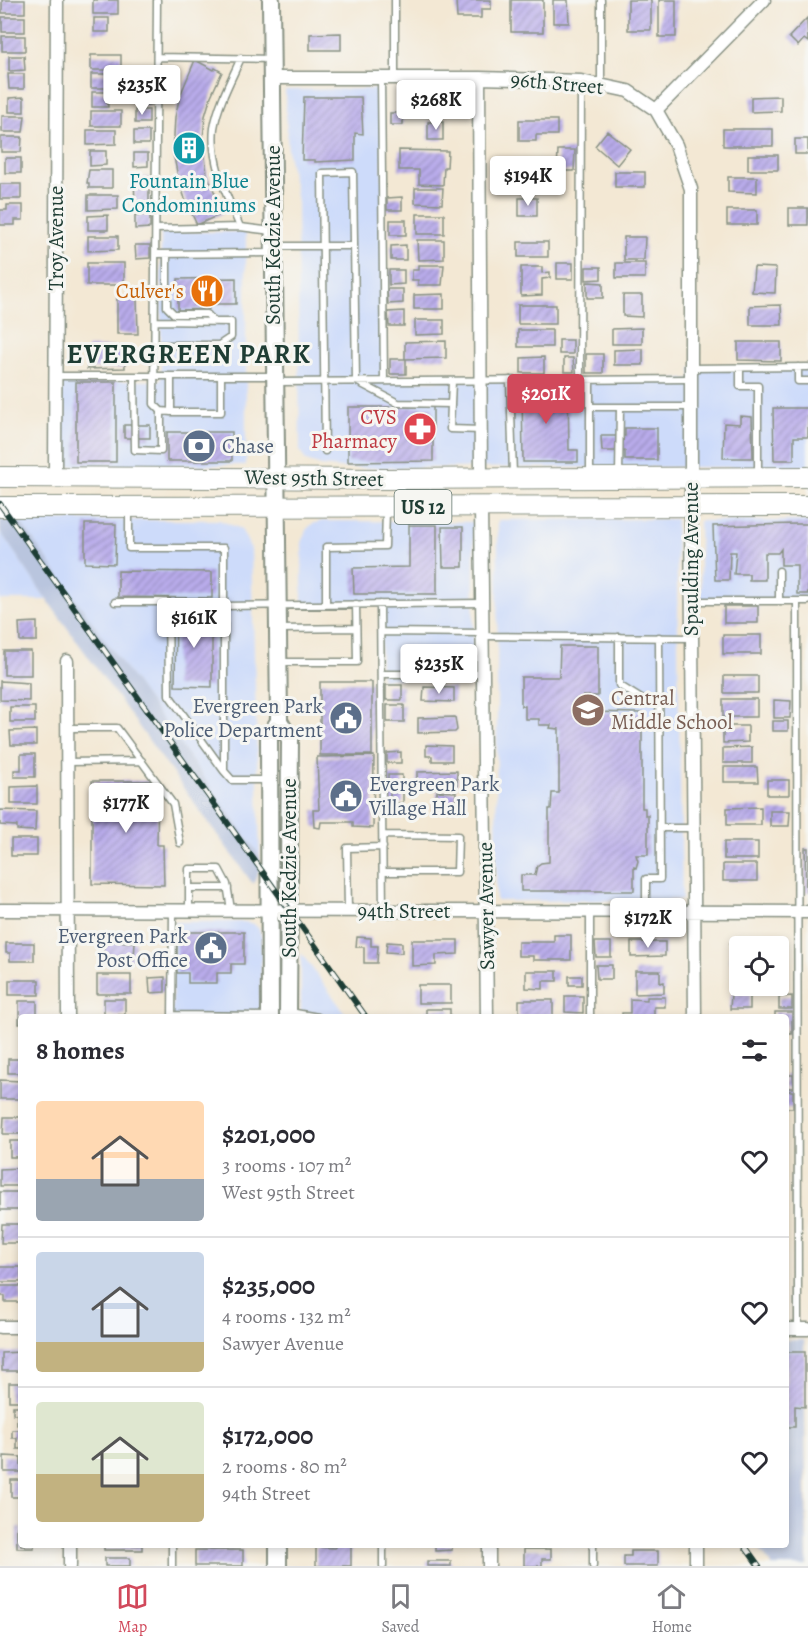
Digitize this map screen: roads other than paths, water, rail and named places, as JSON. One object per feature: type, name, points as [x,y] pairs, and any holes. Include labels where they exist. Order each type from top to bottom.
[{"type":"main road","name":"South Kedzie Avenue","points":[[270,1014],[270,737],[279,715],[271,0]]},
{"type":"main road","name":"West 95th Street","points":[[0,477],[808,477]]},
{"type":"main road","name":"West 95th Street","points":[[0,507],[808,506]]},
{"type":"main road","name":"South Kedzie Avenue","points":[[279,715],[290,739],[288,1014]]},
{"type":"main road","points":[[278,1548],[278,1566]]},
{"type":"street","name":"Troy Avenue","points":[[55,477],[57,0]]},
{"type":"street","points":[[656,110],[764,0]]},
{"type":"street","name":"96th Street","points":[[272,78],[479,78],[581,81],[628,91],[656,110]]},
{"type":"street","points":[[479,78],[481,478]]},
{"type":"street","name":"Spaulding Avenue","points":[[656,110],[676,145],[691,189],[695,1014]]},
{"type":"street","name":"Sawyer Avenue","points":[[481,507],[487,1014]]},
{"type":"street","points":[[68,661],[68,1014]]},
{"type":"street","name":"94th Street","points":[[0,910],[803,912]]},
{"type":"street","points":[[0,1327],[18,1327]]},
{"type":"street","points":[[70,1548],[70,1566]]},
{"type":"street","points":[[489,1548],[489,1566]]},
{"type":"street","points":[[696,1548],[696,1566]]},
{"type":"lane","points":[[158,0],[154,404],[161,411],[221,412],[221,376]]},
{"type":"lane","points":[[395,0],[395,78]]},
{"type":"lane","points":[[601,0],[601,85]]},
{"type":"lane","points":[[157,57],[271,59]]},
{"type":"lane","points":[[240,227],[217,164],[214,127],[241,58]]},
{"type":"lane","points":[[381,78],[384,381]]},
{"type":"lane","points":[[580,380],[581,81]]},
{"type":"lane","points":[[326,452],[322,173],[353,172],[356,381]]},
{"type":"lane","points":[[156,229],[240,227],[273,243]]},
{"type":"lane","points":[[156,254],[273,243],[354,246]]},
{"type":"lane","points":[[167,254],[167,307],[174,314],[207,314],[214,322]]},
{"type":"lane","points":[[155,321],[231,322],[231,337],[219,345],[155,345]]},
{"type":"lane","points":[[55,376],[221,376],[325,382],[590,380],[691,374],[740,368],[808,367]]},
{"type":"lane","points":[[740,368],[740,386],[758,386],[758,477]]},
{"type":"lane","points":[[798,368],[798,381],[808,381]]},
{"type":"lane","points":[[134,376],[135,450],[161,451],[161,411]]},
{"type":"lane","points":[[171,377],[171,412]]},
{"type":"lane","points":[[510,380],[513,478]]},
{"type":"lane","points":[[590,380],[590,478]]},
{"type":"lane","points":[[356,381],[398,403],[451,404]]},
{"type":"lane","points":[[452,381],[450,429],[481,430]]},
{"type":"lane","points":[[590,407],[691,407]]},
{"type":"lane","points":[[619,478],[620,407]]},
{"type":"lane","points":[[129,507],[129,548],[224,548],[224,771]]},
{"type":"lane","points":[[326,604],[326,547],[385,546],[386,507]]},
{"type":"lane","points":[[779,571],[779,601]]},
{"type":"lane","points":[[692,601],[808,601]]},
{"type":"lane","points":[[797,601],[803,912],[797,1329]]},
{"type":"lane","points":[[115,602],[168,602],[169,695],[232,780],[270,780]]},
{"type":"lane","points":[[224,606],[482,603]]},
{"type":"lane","points":[[278,662],[357,662],[356,604]]},
{"type":"lane","points":[[380,604],[383,911]]},
{"type":"lane","points":[[277,629],[356,628]]},
{"type":"lane","points":[[381,632],[692,638]]},
{"type":"lane","points":[[619,637],[620,685],[643,700],[659,700]]},
{"type":"lane","points":[[646,912],[646,879],[660,879],[659,637]]},
{"type":"lane","points":[[381,674],[483,674]]},
{"type":"lane","points":[[224,710],[279,715]]},
{"type":"lane","points":[[67,728],[117,728],[173,804],[180,843]]},
{"type":"lane","points":[[67,762],[142,761]]},
{"type":"lane","points":[[660,828],[693,828]]},
{"type":"lane","points":[[382,835],[458,836],[458,872],[383,872]]},
{"type":"lane","points":[[348,911],[347,848],[383,847]]},
{"type":"lane","points":[[189,910],[189,869],[219,868],[228,888],[231,911]]},
{"type":"lane","points":[[189,888],[228,888]]},
{"type":"lane","points":[[172,1014],[173,910]]},
{"type":"lane","points":[[590,912],[590,1014]]},
{"type":"lane","points":[[171,1566],[172,1548]]},
{"type":"lane","points":[[383,1548],[383,1566]]},
{"type":"lane","points":[[593,1548],[593,1566]]},
{"type":"railway","points":[[0,504],[364,1014]]},
{"type":"railway","points":[[746,1548],[759,1566]]},
{"type":"place","name":"Fountain Blue Condominiums","points":[[189,148]]},
{"type":"place","name":"Culver's","points":[[207,291]]},
{"type":"place","name":"CVS Pharmacy","points":[[420,429]]},
{"type":"place","name":"Chase","points":[[199,446]]},
{"type":"place","name":"Central Middle School","points":[[588,710]]},
{"type":"place","name":"Evergreen Park Police Department","points":[[346,718]]},
{"type":"place","name":"Evergreen Park Village Hall","points":[[346,796]]},
{"type":"place","name":"Evergreen Park Post Office","points":[[211,948]]},
{"type":"district","name":"EVERGREEN PARK","points":[[189,354]]}]
